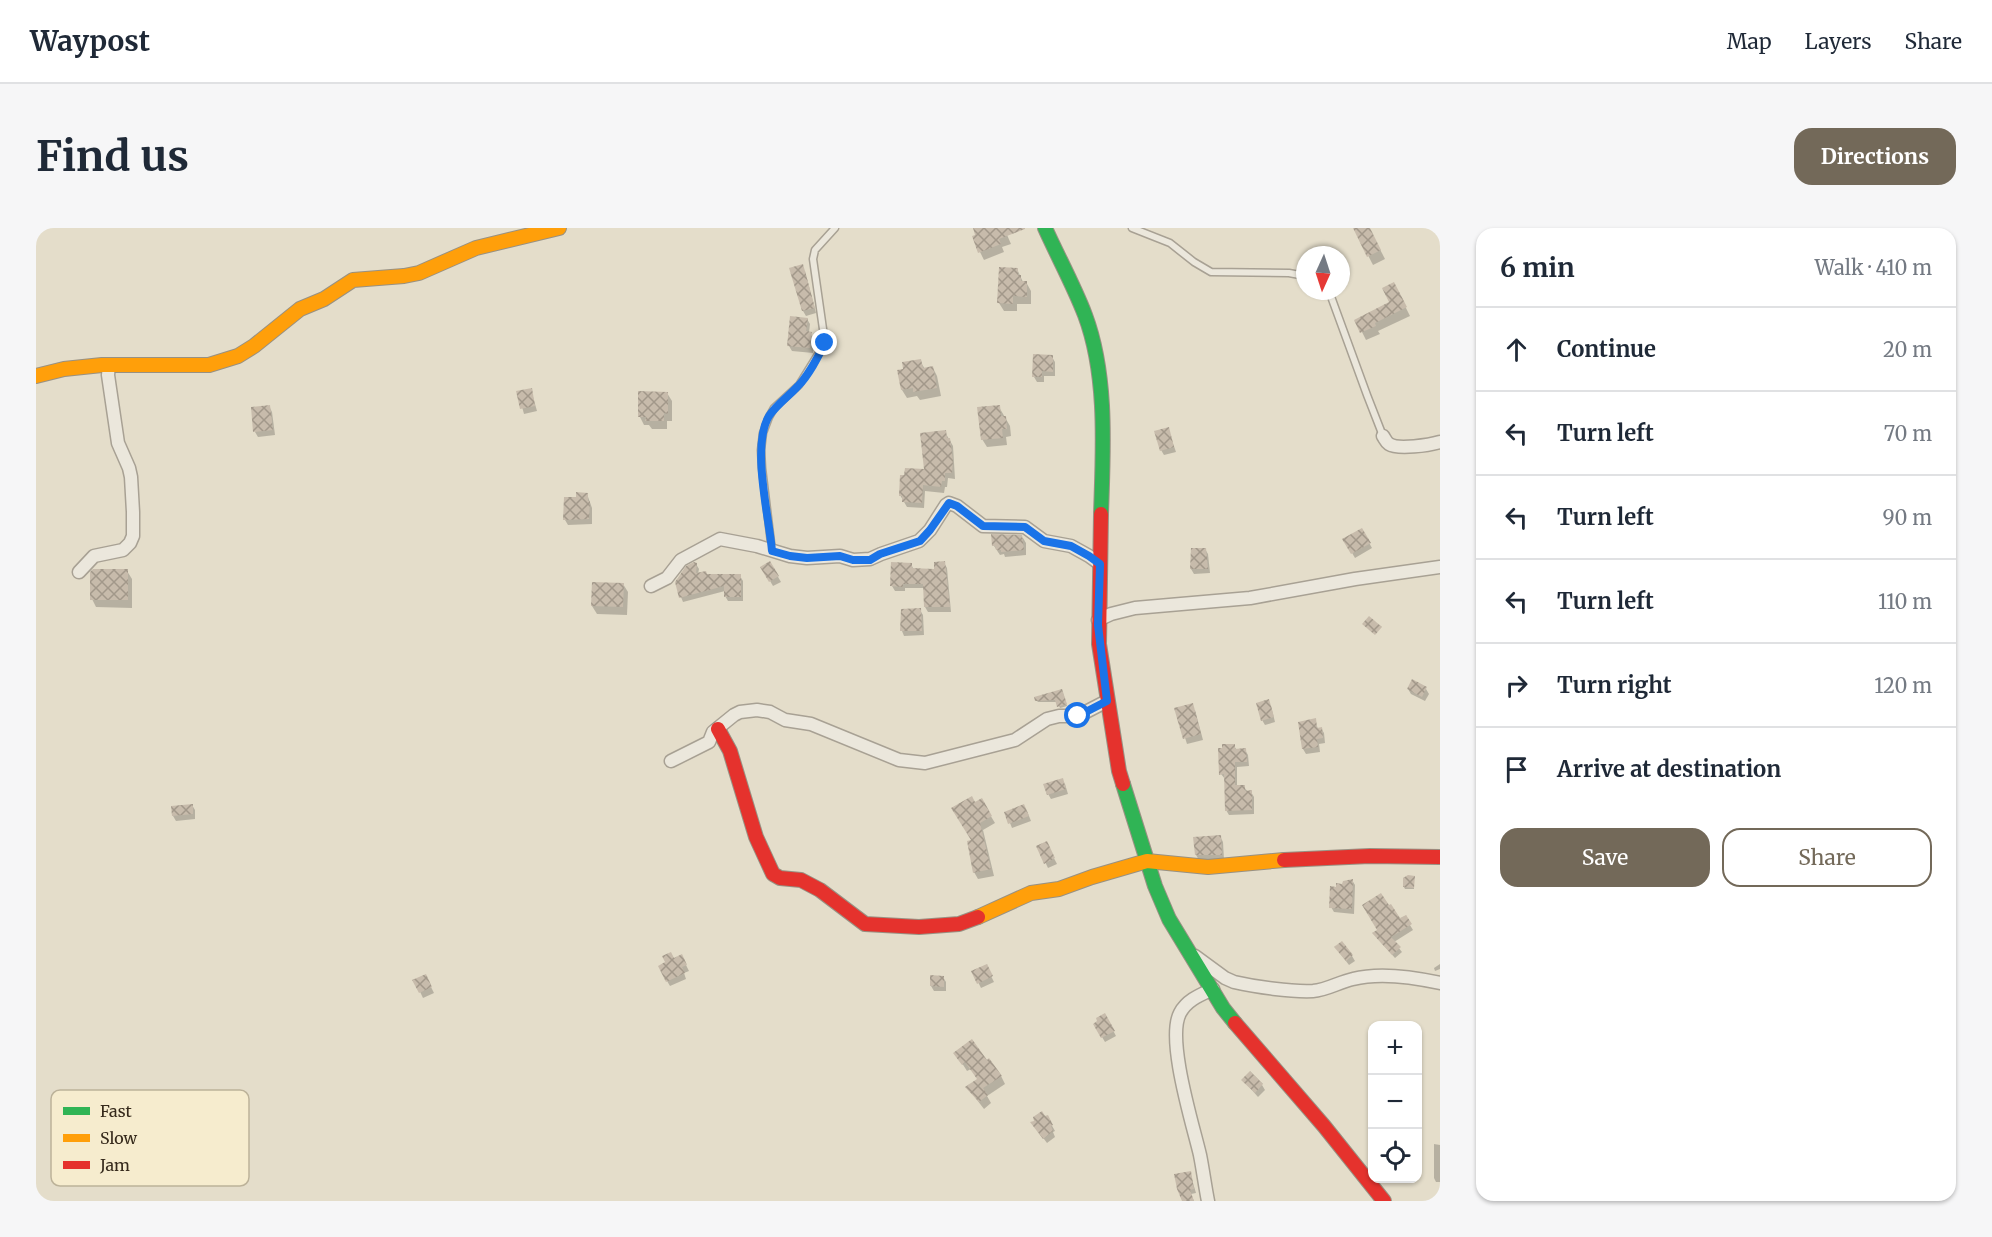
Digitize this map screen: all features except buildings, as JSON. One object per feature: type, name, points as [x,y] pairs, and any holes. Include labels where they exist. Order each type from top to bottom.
[{"type":"street","points":[[36,376],[64,369],[109,364],[208,365],[222,362],[246,351],[300,309],[324,299],[353,280],[418,273],[476,248],[559,228]]},
{"type":"street","points":[[1045,228],[1086,315],[1093,342],[1099,382],[1103,442],[1099,644],[1119,771],[1155,886],[1168,919],[1223,1008],[1324,1126],[1384,1201]]},
{"type":"street","points":[[79,572],[94,556],[123,550],[133,536],[134,512],[131,477],[118,443],[108,375],[109,364]]},
{"type":"street","points":[[1383,436],[1393,446],[1440,442]]},
{"type":"street","points":[[651,586],[667,578],[681,560],[720,539],[757,546],[790,556],[807,558],[840,556],[853,560],[870,560],[880,554],[920,541],[949,503],[957,506],[983,526],[1025,527],[1044,541],[1071,546],[1100,564]]},
{"type":"street","points":[[1098,620],[1135,608],[1250,598],[1355,579],[1440,567]]},
{"type":"street","points":[[671,761],[706,744],[710,741],[712,733],[740,712],[757,710],[770,712],[784,720],[803,721],[890,757],[925,763],[1015,740],[1047,719],[1059,716],[1078,716],[1107,701]]},
{"type":"street","points":[[718,729],[730,751],[756,837],[773,874],[780,878],[801,880],[820,890],[865,924],[919,927],[959,924],[1031,892],[1059,889],[1147,861],[1208,867],[1265,861],[1371,856],[1440,857]]},
{"type":"street","points":[[1188,951],[1225,978],[1241,984],[1301,991],[1323,989],[1352,979],[1370,976],[1422,979],[1440,983]]},
{"type":"street","points":[[1208,1201],[1202,1163],[1176,1052],[1175,1033],[1179,1014],[1186,1005],[1192,999],[1213,989]]},
{"type":"lane","points":[[772,551],[762,468],[763,434],[774,408],[800,385],[825,343],[813,259],[815,250],[835,228]]},
{"type":"lane","points":[[1132,228],[1170,243],[1211,272],[1296,274]]},
{"type":"lane","points":[[1332,300],[1383,436]]},
{"type":"traffic: fast","points":[[1045,228],[1085,315],[1097,363],[1102,414],[1101,514]]},
{"type":"traffic: fast","points":[[1123,784],[1155,886],[1169,919],[1223,1008],[1235,1023]]},
{"type":"traffic: slow","points":[[36,376],[64,369],[102,365],[209,365],[238,356],[300,309],[324,299],[353,280],[419,273],[476,248],[559,228]]},
{"type":"traffic: slow","points":[[978,917],[1031,893],[1059,889],[1147,861],[1208,867],[1284,860]]},
{"type":"traffic: jam","points":[[1101,514],[1099,644],[1123,784]]},
{"type":"traffic: jam","points":[[718,729],[730,751],[756,837],[773,874],[780,878],[801,880],[820,890],[865,924],[919,927],[959,924],[978,917]]},
{"type":"traffic: jam","points":[[1284,860],[1370,856],[1440,857]]},
{"type":"traffic: jam","points":[[1235,1023],[1324,1126],[1384,1201]]},
{"type":"route","points":[[825,343],[800,385],[774,408],[765,425],[761,450],[762,468],[772,551],[807,558],[840,556],[853,560],[870,560],[880,554],[920,541],[949,503],[966,512],[983,526],[1025,527],[1044,541],[1080,550],[1100,564],[1098,625],[1107,701],[1078,716]]}]
